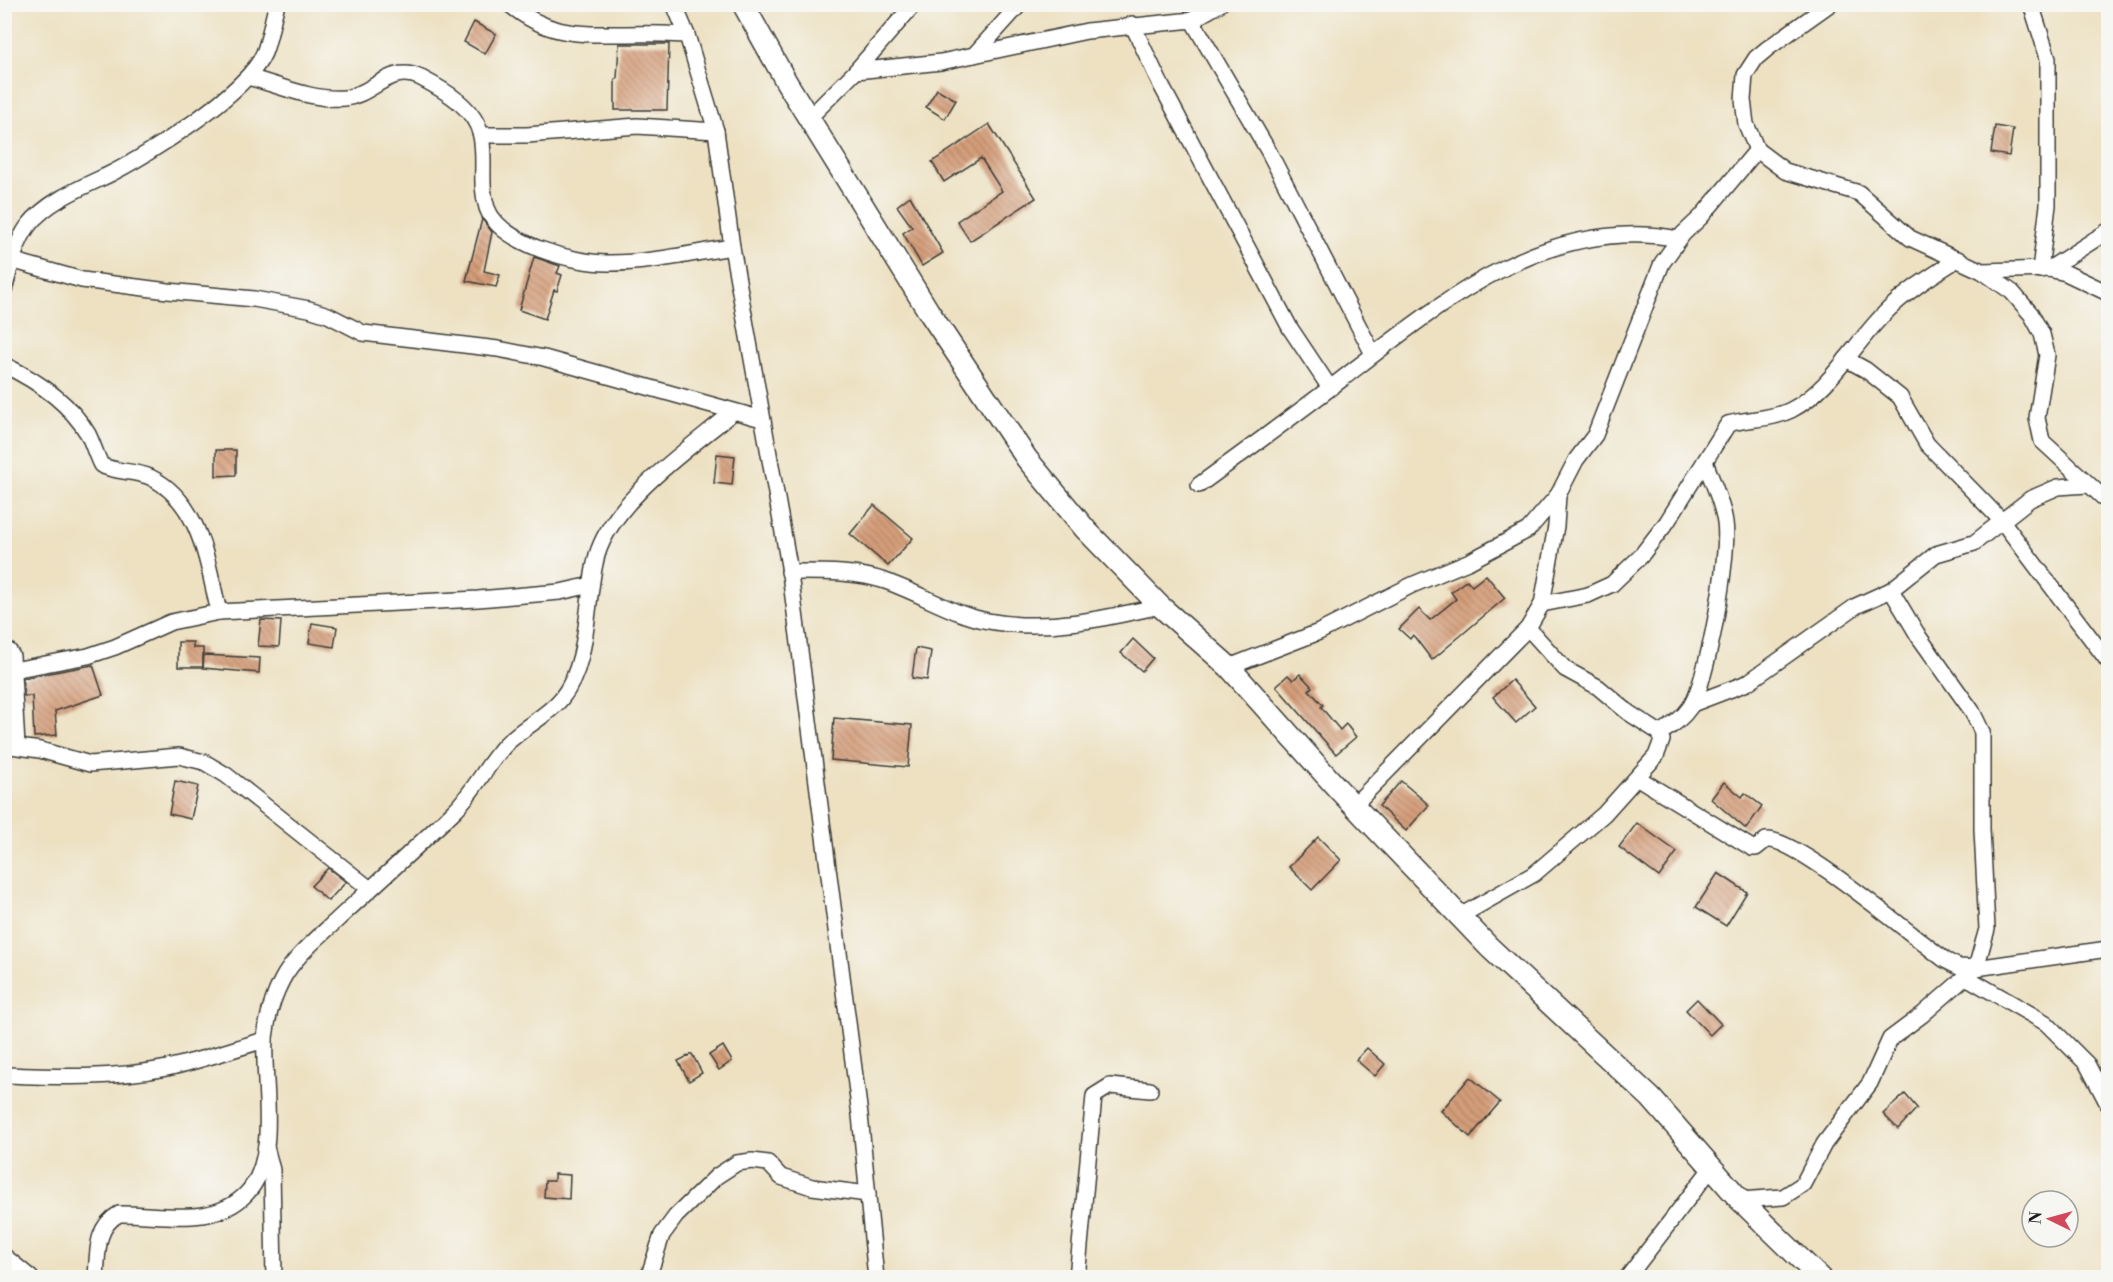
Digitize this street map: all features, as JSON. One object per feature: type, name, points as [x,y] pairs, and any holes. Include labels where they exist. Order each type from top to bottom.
[{"type":"street","points":[[4,290],[8,259],[28,226],[52,205],[139,160],[189,126],[248,77],[264,54],[277,4]]},
{"type":"street","points":[[509,4],[536,22],[559,32],[585,35],[687,35]]},
{"type":"street","points":[[674,4],[687,35],[716,131],[732,247],[789,572],[817,774],[868,1194],[876,1278]]},
{"type":"street","points":[[743,4],[809,118],[929,312],[1027,459],[1086,530],[1160,606],[1229,667],[1354,806],[1460,916],[1651,1098],[1713,1166],[1740,1200],[1820,1278]]},
{"type":"street","points":[[809,118],[856,71],[914,4]]},
{"type":"street","points":[[974,55],[1020,4]]},
{"type":"street","points":[[1830,4],[1756,58],[1745,75],[1743,100],[1746,124],[1758,150],[1785,171],[1858,193],[1910,238],[1982,271],[2012,292],[2031,314],[2042,334],[2047,355],[2037,418],[2042,441],[2087,485],[2109,502]]},
{"type":"street","points":[[2031,4],[2048,58],[2048,205],[2044,270]]},
{"type":"street","points":[[856,71],[941,62],[1054,36],[1132,24],[1192,20],[1219,5]]},
{"type":"street","points":[[1192,20],[1269,152],[1373,354]]},
{"type":"street","points":[[1132,24],[1161,85],[1290,328],[1330,388]]},
{"type":"street","points":[[248,77],[318,96],[345,98],[362,93],[383,78],[402,74],[418,76],[466,107],[481,135],[483,183],[487,208],[494,221],[506,233],[529,245],[577,259],[608,264],[732,247]]},
{"type":"street","points":[[481,135],[527,135],[637,126],[716,131]]},
{"type":"street","points":[[1229,667],[1319,632],[1528,530],[1558,495],[1576,460],[1595,435],[1662,263],[1678,239],[1701,217],[1758,150]]},
{"type":"street","points":[[2044,270],[2109,231]]},
{"type":"street","points":[[1199,485],[1462,289],[1564,244],[1631,233],[1678,239]]},
{"type":"street","points":[[8,259],[82,280],[254,299],[309,309],[328,315],[363,333],[498,349],[544,358],[733,412],[762,418]]},
{"type":"street","points":[[1542,604],[1588,595],[1612,584],[1640,557],[1667,522],[1728,424],[1771,417],[1792,410],[1814,392],[1846,359],[1883,314],[1902,297],[1958,260]]},
{"type":"street","points":[[1982,271],[2044,270],[2066,273],[2109,293]]},
{"type":"street","points":[[1846,359],[1873,375],[1900,397],[1927,444],[1939,459],[2002,521],[2109,661]]},
{"type":"street","points":[[4,364],[31,378],[68,410],[86,431],[101,465],[148,476],[181,501],[192,517],[200,538],[219,612]]},
{"type":"street","points":[[96,1278],[99,1237],[107,1220],[119,1214],[209,1215],[228,1207],[247,1194],[257,1175],[266,1146],[268,1086],[265,1040],[269,1014],[282,979],[311,945],[458,807],[503,747],[563,697],[577,669],[598,553],[622,510],[665,468],[733,412]]},
{"type":"street","points":[[1660,733],[1676,724],[1692,704],[1713,637],[1726,540],[1725,521],[1705,460]]},
{"type":"street","points":[[1692,704],[1747,683],[1856,606],[1891,590],[1936,554],[1974,543],[2043,493],[2058,487],[2087,485]]},
{"type":"street","points":[[1354,806],[1528,628],[1542,604],[1556,526],[1558,495]]},
{"type":"street","points":[[789,572],[854,574],[885,581],[942,607],[986,621],[1035,627],[1116,616],[1160,606]]},
{"type":"street","points":[[13,670],[88,656],[116,647],[171,622],[219,612],[478,599],[560,592],[591,585]]},
{"type":"street","points":[[1740,1200],[1783,1197],[1803,1184],[1824,1144],[1870,1083],[1890,1039],[1922,1015],[1971,972],[1985,945],[1987,929],[1982,829],[1982,732],[1972,711],[1918,637],[1891,590]]},
{"type":"street","points":[[1460,916],[1534,874],[1604,814],[1656,756],[1662,740],[1660,733],[1629,713],[1598,687],[1565,669],[1528,628]]},
{"type":"street","points":[[4,650],[9,651],[12,656],[11,746],[90,764],[179,756],[204,762],[226,775],[370,889]]},
{"type":"street","points":[[1638,778],[1752,848],[1756,848],[1766,840],[1778,841],[1835,875],[1945,960],[1971,972],[2046,1023],[2087,1064],[2109,1104]]},
{"type":"street","points":[[1971,972],[2109,949]]},
{"type":"street","points":[[4,1076],[62,1078],[166,1068],[265,1040]]},
{"type":"street","points":[[1077,1278],[1094,1096],[1102,1088],[1110,1086],[1150,1090]]},
{"type":"street","points":[[266,1146],[272,1170],[274,1278]]},
{"type":"street","points":[[648,1278],[662,1235],[676,1216],[717,1176],[737,1163],[752,1161],[768,1163],[781,1177],[812,1187],[868,1194]]},
{"type":"street","points":[[1627,1278],[1713,1166]]},
{"type":"street","points":[[4,1256],[31,1278]]},
{"type":"building","points":[[474,22],[496,34],[485,54],[464,42]]},
{"type":"building","points":[[619,44],[669,44],[667,110],[615,110],[615,79],[617,79]]},
{"type":"building","points":[[937,89],[956,100],[945,119],[926,107]]},
{"type":"building","points":[[989,124],[1036,198],[970,241],[957,221],[1002,191],[981,158],[944,182],[932,162]]},
{"type":"building","points":[[1995,126],[2013,129],[2009,156],[1991,153]]},
{"type":"building","points":[[910,196],[943,253],[922,266],[903,233],[912,227],[897,206]]},
{"type":"building","points":[[482,219],[492,232],[484,271],[500,275],[496,287],[466,281]]},
{"type":"building","points":[[534,257],[560,266],[557,273],[562,275],[557,291],[554,290],[545,319],[519,310]]},
{"type":"building","points":[[216,450],[236,450],[236,475],[216,476]]},
{"type":"building","points":[[717,454],[735,456],[732,485],[714,483]]},
{"type":"building","points":[[874,505],[913,538],[888,566],[850,534]]},
{"type":"building","points":[[1486,575],[1505,598],[1432,660],[1413,635],[1410,639],[1399,629],[1419,609],[1430,620],[1456,599],[1451,592],[1467,580],[1472,586]]},
{"type":"building","points":[[261,620],[281,621],[279,647],[258,646]]},
{"type":"building","points":[[312,623],[337,627],[334,647],[309,643]]},
{"type":"building","points":[[1133,639],[1153,658],[1142,671],[1121,653]]},
{"type":"building","points":[[178,642],[193,642],[193,648],[203,648],[203,667],[178,667]]},
{"type":"building","points":[[916,648],[931,651],[927,680],[912,678]]},
{"type":"building","points":[[204,655],[260,658],[259,673],[203,668]]},
{"type":"building","points":[[93,665],[103,695],[55,711],[57,735],[34,737],[32,696],[24,696],[23,678]]},
{"type":"building","points":[[1300,674],[1312,687],[1309,690],[1323,705],[1321,707],[1340,730],[1346,724],[1356,737],[1336,754],[1276,686],[1288,675],[1293,680]]},
{"type":"building","points":[[1512,680],[1535,706],[1516,723],[1493,697]]},
{"type":"building","points":[[834,718],[912,725],[908,767],[831,760]]},
{"type":"building","points":[[175,781],[198,786],[191,819],[169,814]]},
{"type":"building","points":[[1401,781],[1429,805],[1406,831],[1379,806]]},
{"type":"building","points":[[1724,782],[1742,797],[1745,793],[1762,806],[1746,829],[1711,799]]},
{"type":"building","points":[[1637,823],[1677,852],[1659,877],[1619,847]]},
{"type":"building","points":[[1318,837],[1341,860],[1312,890],[1289,867]]},
{"type":"building","points":[[328,868],[346,882],[328,901],[311,886]]},
{"type":"building","points":[[1718,873],[1747,892],[1726,926],[1696,907]]},
{"type":"building","points":[[1697,999],[1721,1024],[1710,1035],[1686,1010]]},
{"type":"building","points":[[723,1046],[732,1061],[719,1070],[709,1055]]},
{"type":"building","points":[[1367,1048],[1385,1064],[1375,1076],[1356,1060]]},
{"type":"building","points":[[692,1054],[702,1073],[689,1081],[678,1061]]},
{"type":"building","points":[[1470,1077],[1500,1102],[1470,1137],[1441,1111]]},
{"type":"building","points":[[1905,1094],[1917,1108],[1898,1129],[1883,1114]]},
{"type":"building","points":[[554,1174],[570,1175],[569,1199],[544,1197],[545,1181],[554,1181]]}]
